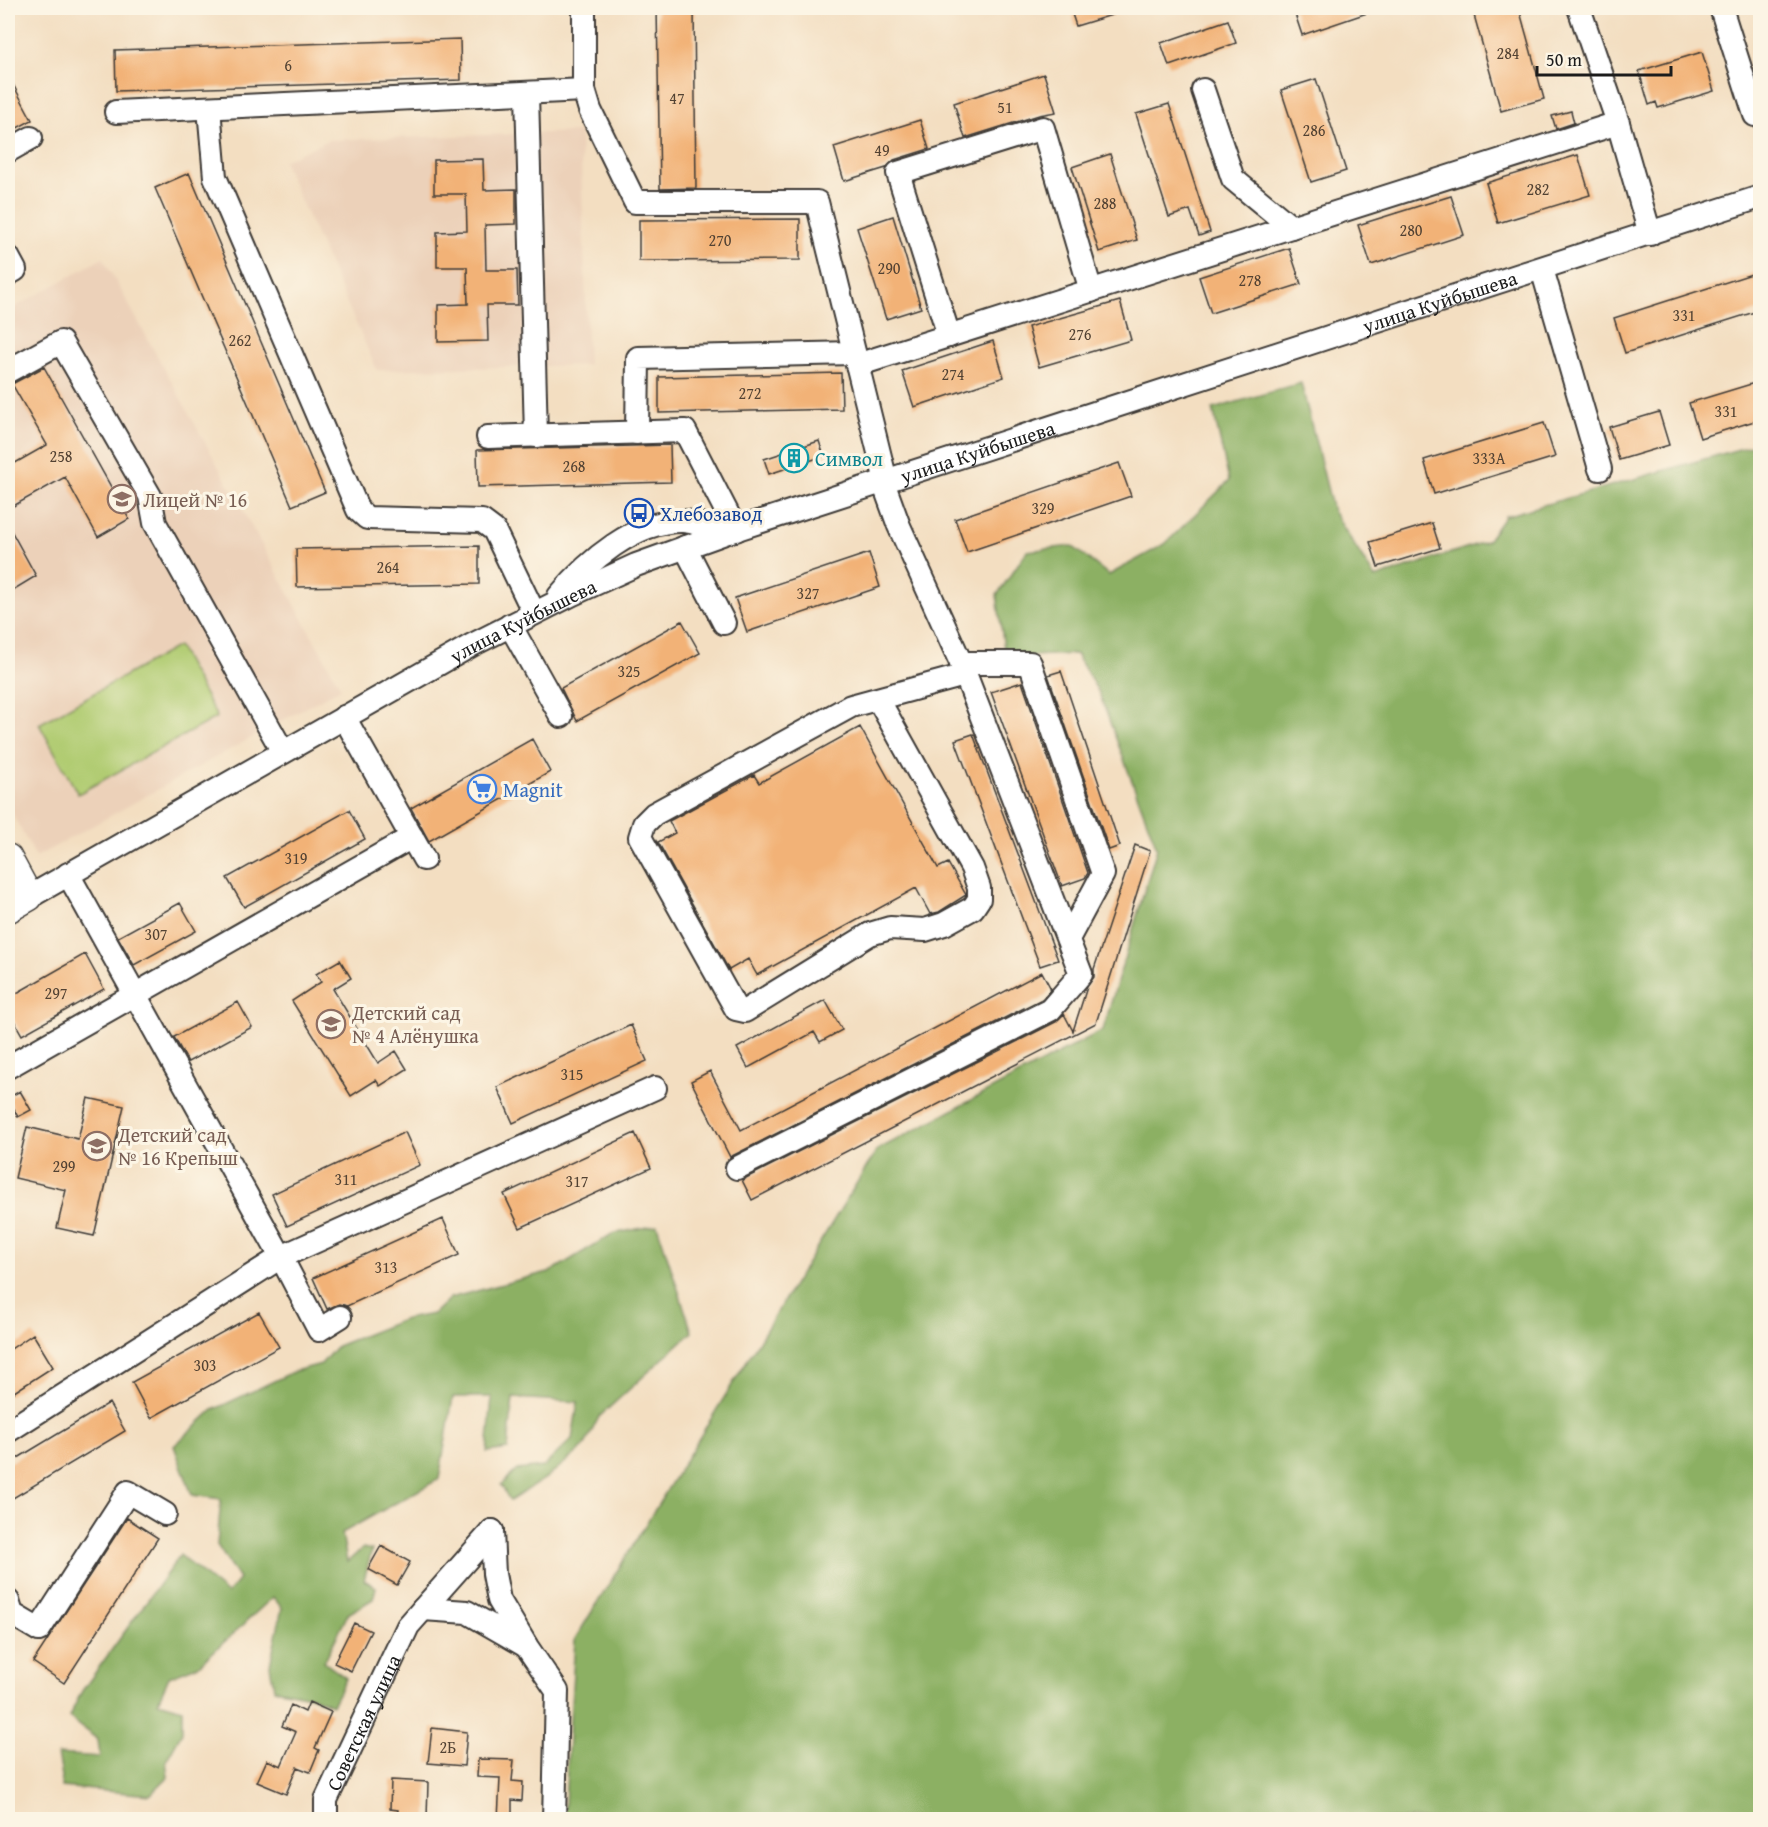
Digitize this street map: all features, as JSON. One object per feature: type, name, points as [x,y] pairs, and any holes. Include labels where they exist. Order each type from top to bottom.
[{"type":"main road","points":[[8,858],[18,903]]},
{"type":"street","points":[[584,8],[584,90],[590,110],[635,202],[817,202],[885,482],[899,526],[963,669],[1081,974],[1050,1010],[737,1168]]},
{"type":"street","points":[[1579,8],[1618,123],[1650,234]]},
{"type":"street","points":[[1721,8],[1755,115],[1761,114]]},
{"type":"street","points":[[116,112],[584,90]]},
{"type":"street","points":[[1203,90],[1233,178],[1291,227]]},
{"type":"street","points":[[527,93],[536,436]]},
{"type":"street","points":[[209,108],[215,177],[358,510],[368,518],[483,521],[494,530],[543,609],[576,576],[642,528],[680,521],[696,522],[732,531]]},
{"type":"street","points":[[637,433],[638,358],[856,359],[949,336],[1618,123]]},
{"type":"street","points":[[949,336],[898,174],[909,170],[1043,128],[1091,291]]},
{"type":"street","points":[[8,151],[31,138]]},
{"type":"street","name":"улица Куйбышева","points":[[18,903],[472,645],[636,565],[732,531],[1761,197]]},
{"type":"street","points":[[8,257],[15,270],[8,274]]},
{"type":"street","points":[[1542,269],[1600,469]]},
{"type":"street","points":[[8,371],[61,342],[150,496],[155,523],[283,752]]},
{"type":"street","points":[[488,437],[685,432],[732,531]]},
{"type":"street","points":[[685,547],[724,623]]},
{"type":"street","points":[[510,625],[561,716]]},
{"type":"street","points":[[878,699],[972,868],[979,888],[979,899],[973,908],[944,924],[925,930],[890,928],[870,934],[745,1011],[736,1009],[640,837],[644,825],[654,814],[851,706],[878,699],[963,669],[1030,663],[1103,874],[1068,939]]},
{"type":"street","points":[[344,717],[424,859]]},
{"type":"street","points":[[8,1067],[412,837]]},
{"type":"street","points":[[68,874],[136,993],[319,1330],[340,1317]]},
{"type":"street","points":[[8,1431],[281,1257],[655,1088]]},
{"type":"street","points":[[8,1600],[12,1614],[39,1630],[128,1492],[165,1514]]},
{"type":"street","name":"Советская улица","points":[[326,1820],[326,1800],[408,1626],[492,1531],[494,1574],[499,1600],[527,1647]]},
{"type":"street","points":[[423,1609],[467,1612],[527,1647],[557,1691],[554,1820]]},
{"type":"shaded area","points":[[580,132],[588,365],[377,370],[283,161],[329,140]]},
{"type":"shaded area","name":"Лицей № 16","points":[[103,258],[341,688],[36,857],[8,806],[8,311]]},
{"type":"green space","points":[[1301,383],[1333,511],[1375,578],[1487,541],[1505,516],[1760,443],[1760,1819],[564,1820],[575,1639],[877,1150],[1103,1030],[1157,848],[1099,693],[1076,654],[1005,657],[997,595],[1027,551],[1072,546],[1109,575],[1165,544],[1229,481],[1213,409]]},
{"type":"green space","points":[[178,646],[217,717],[78,794],[39,724]]},
{"type":"green space","points":[[657,1225],[692,1332],[599,1417],[584,1447],[546,1478],[510,1501],[501,1485],[517,1470],[543,1467],[572,1439],[578,1402],[513,1398],[508,1449],[487,1452],[492,1397],[453,1397],[439,1479],[342,1533],[347,1562],[363,1548],[372,1550],[364,1580],[376,1587],[373,1599],[348,1614],[324,1662],[346,1678],[332,1705],[311,1696],[274,1689],[270,1665],[282,1608],[273,1597],[199,1665],[169,1677],[158,1702],[182,1709],[182,1732],[166,1761],[168,1777],[150,1795],[61,1787],[62,1776],[58,1754],[100,1757],[98,1740],[69,1717],[82,1691],[180,1555],[227,1594],[239,1579],[217,1545],[221,1499],[192,1495],[174,1446],[213,1410],[295,1371],[321,1364],[337,1346],[405,1319],[433,1314],[450,1298],[552,1271],[612,1234]]},
{"type":"building","points":[[657,8],[694,8],[696,188],[660,189]]},
{"type":"building","points":[[1070,8],[1125,8],[1125,11],[1076,26]]},
{"type":"building","points":[[1293,8],[1376,8],[1376,10],[1302,35]]},
{"type":"building","points":[[1472,8],[1519,8],[1544,99],[1501,111]]},
{"type":"building","points":[[1228,20],[1236,43],[1169,66],[1161,43]]},
{"type":"building","points":[[460,39],[461,80],[116,91],[115,50]]},
{"type":"building","points":[[1702,52],[1714,91],[1658,108],[1656,102],[1649,105],[1639,71]]},
{"type":"building","points":[[1044,74],[1056,112],[965,138],[954,103]]},
{"type":"building","points":[[8,75],[32,120],[8,133]]},
{"type":"building","points":[[1316,79],[1346,171],[1311,182],[1281,90]]},
{"type":"building","points":[[1169,104],[1210,232],[1199,236],[1190,210],[1169,217],[1136,114]]},
{"type":"building","points":[[1571,111],[1574,123],[1556,129],[1552,116]]},
{"type":"building","points":[[920,120],[929,149],[894,160],[886,168],[844,181],[834,147]]},
{"type":"building","points":[[1110,154],[1137,240],[1099,252],[1072,167]]},
{"type":"building","points":[[1578,155],[1590,195],[1498,223],[1486,183]]},
{"type":"building","points":[[483,159],[484,190],[516,189],[516,224],[485,225],[486,270],[517,270],[518,305],[487,305],[488,341],[438,342],[438,305],[468,304],[467,267],[437,267],[437,232],[467,231],[466,194],[434,194],[434,160]]},
{"type":"building","points":[[189,173],[325,492],[292,506],[155,188]]},
{"type":"building","points":[[1451,196],[1464,235],[1371,265],[1358,225]]},
{"type":"building","points":[[893,216],[921,308],[886,319],[857,228]]},
{"type":"building","points":[[800,219],[800,260],[639,261],[639,220]]},
{"type":"building","points":[[1289,248],[1301,284],[1211,313],[1199,277]]},
{"type":"building","points":[[1761,271],[1761,310],[1625,353],[1614,318]]},
{"type":"building","points":[[1120,301],[1131,340],[1039,367],[1028,327]]},
{"type":"building","points":[[993,341],[1004,377],[914,407],[902,371]]},
{"type":"building","points":[[44,367],[129,519],[98,537],[65,477],[8,509],[8,467],[47,445],[12,384]]},
{"type":"building","points":[[841,373],[842,409],[659,413],[659,377]]},
{"type":"building","points":[[1761,381],[1761,419],[1700,438],[1689,403]]},
{"type":"building","points":[[1659,412],[1669,445],[1619,460],[1609,427]]},
{"type":"building","points":[[1544,423],[1555,457],[1434,494],[1424,460]]},
{"type":"building","name":"Символ","points":[[819,441],[824,456],[769,474],[764,459]]},
{"type":"building","points":[[670,445],[671,482],[478,487],[477,450]]},
{"type":"building","points":[[1119,463],[1131,496],[967,552],[955,519]]},
{"type":"building","points":[[1432,523],[1440,548],[1378,567],[1370,542]]},
{"type":"building","points":[[8,525],[36,576],[8,593]]},
{"type":"building","points":[[479,546],[479,584],[297,587],[296,549]]},
{"type":"building","points":[[869,553],[880,587],[747,632],[735,598]]},
{"type":"building","points":[[682,621],[700,653],[577,721],[561,688]]},
{"type":"building","points":[[1061,671],[1120,846],[1109,850],[1048,675]]},
{"type":"building","points":[[1022,682],[1088,873],[1085,878],[1062,886],[991,692]]},
{"type":"building","points":[[860,727],[938,868],[948,863],[966,895],[939,912],[930,914],[916,888],[757,975],[748,959],[729,970],[658,842],[675,833],[669,821],[754,775],[759,783]]},
{"type":"building","points":[[973,734],[1058,960],[1040,966],[955,740]]},
{"type":"building","points":[[532,739],[550,772],[429,841],[411,808]]},
{"type":"building","points":[[349,810],[365,839],[244,907],[227,878]]},
{"type":"building","points":[[1135,845],[1150,851],[1096,1023],[752,1200],[742,1180],[1056,1022],[1064,1014],[1073,1031],[1087,987],[1094,977],[1094,969]]},
{"type":"building","points":[[180,903],[196,931],[134,965],[118,937]]},
{"type":"building","points":[[85,954],[104,989],[22,1035],[8,1010],[8,998]]},
{"type":"building","points":[[340,960],[351,978],[333,989],[378,1063],[396,1051],[407,1069],[380,1086],[376,1080],[351,1096],[292,1001],[321,982],[316,974]]},
{"type":"building","points":[[1042,972],[1051,989],[1042,999],[730,1157],[691,1081],[710,1071],[741,1130]]},
{"type":"building","points":[[825,1000],[842,1030],[820,1042],[814,1032],[748,1068],[737,1048]]},
{"type":"building","points":[[238,1002],[252,1027],[188,1062],[174,1037]]},
{"type":"building","points":[[631,1025],[647,1061],[513,1123],[497,1087]]},
{"type":"building","points":[[20,1091],[31,1110],[18,1117],[8,1098]]},
{"type":"building","points":[[88,1098],[124,1106],[94,1236],[57,1228],[66,1190],[15,1178],[27,1127],[78,1139]]},
{"type":"building","points":[[405,1132],[420,1165],[287,1226],[272,1194]]},
{"type":"building","points":[[635,1133],[651,1168],[520,1228],[504,1194]]},
{"type":"building","points":[[443,1219],[459,1255],[347,1306],[339,1304],[327,1309],[313,1278]]},
{"type":"building","points":[[259,1312],[279,1347],[151,1418],[132,1382]]},
{"type":"building","points":[[33,1334],[53,1367],[8,1396],[8,1351]]},
{"type":"building","points":[[109,1403],[125,1431],[8,1501],[8,1464]]},
{"type":"building","points":[[127,1518],[158,1538],[64,1683],[33,1662]]},
{"type":"building","points":[[381,1546],[410,1562],[397,1585],[368,1569]]},
{"type":"building","points":[[354,1623],[371,1631],[351,1671],[334,1663]]},
{"type":"building","points":[[309,1702],[331,1712],[315,1748],[319,1750],[310,1772],[297,1767],[286,1794],[257,1782],[267,1760],[281,1766],[296,1732],[282,1726],[291,1705],[305,1712]]},
{"type":"building","points":[[432,1728],[467,1732],[464,1766],[428,1763]]},
{"type":"building","points":[[478,1759],[514,1760],[512,1781],[523,1782],[522,1801],[512,1800],[512,1820],[498,1820],[500,1778],[477,1777]]},
{"type":"building","points":[[391,1780],[428,1782],[427,1819],[397,1818],[398,1810],[390,1809]]},
{"type":"place","name":"Символ","points":[[794,458]]},
{"type":"place","name":"Лицей № 16","points":[[122,499]]},
{"type":"place","name":"Хлебозавод","points":[[639,513]]},
{"type":"place","name":"Magnit","points":[[482,789]]},
{"type":"place","name":"Детский сад № 4 Алёнушка","points":[[331,1024]]},
{"type":"place","name":"Детский сад № 16 Крепыш","points":[[97,1146]]}]
